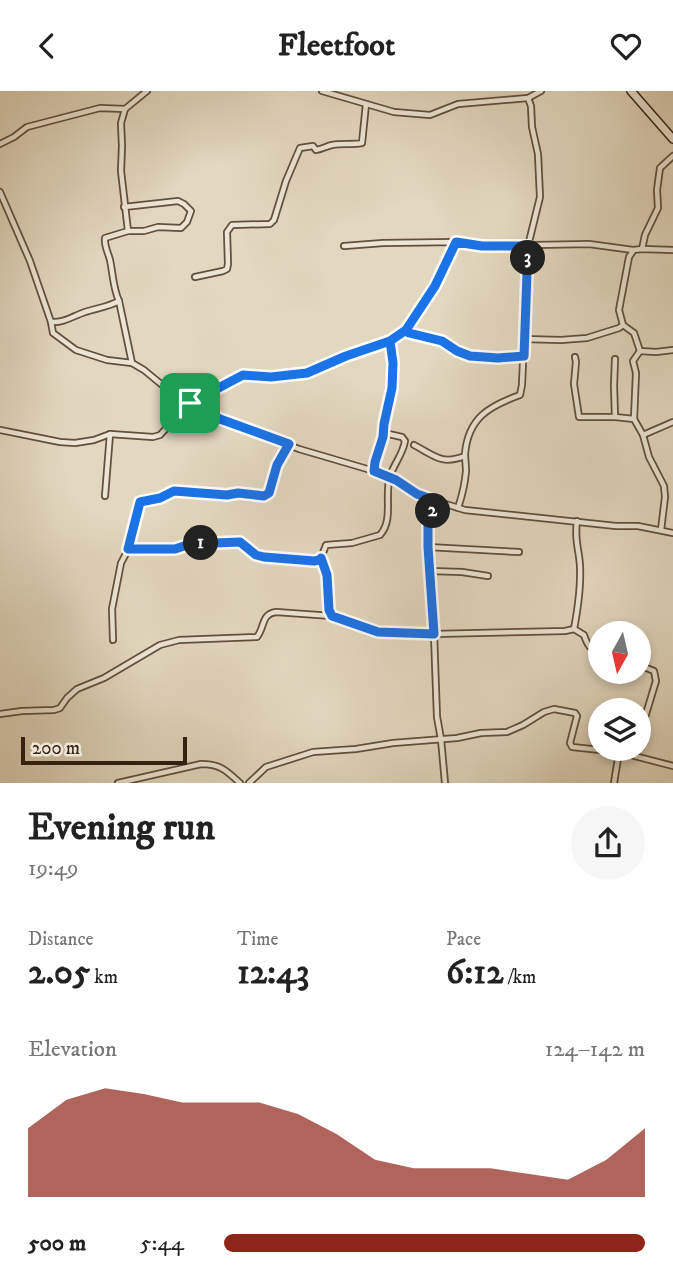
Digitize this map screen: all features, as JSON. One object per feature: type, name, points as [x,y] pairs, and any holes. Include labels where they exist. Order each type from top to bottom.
[{"type":"main road","points":[[631,91],[673,139]]},
{"type":"street","points":[[128,231],[121,171],[121,123],[125,109],[146,91]]},
{"type":"street","points":[[322,91],[394,112],[430,115],[458,104],[528,98],[541,91]]},
{"type":"street","points":[[458,508],[464,484],[468,438],[473,424],[495,404],[520,395],[528,246],[540,197],[537,154],[528,98]]},
{"type":"street","points":[[195,277],[227,269],[227,232],[232,225],[270,224],[274,220],[300,148],[313,146],[316,149],[330,145],[362,143],[366,104]]},
{"type":"street","points":[[0,144],[27,127],[100,108],[125,109]]},
{"type":"street","points":[[642,249],[645,235],[658,208],[660,168],[673,156]]},
{"type":"street","points":[[0,193],[30,261],[54,333],[76,351],[107,360],[132,363],[167,389],[220,419],[374,471],[390,477],[417,494],[458,508],[616,526],[638,526],[673,533]]},
{"type":"street","points":[[124,207],[178,201],[191,211],[187,222],[181,228],[158,227],[144,231],[128,231],[105,238],[132,363]]},
{"type":"street","points":[[0,430],[75,443],[110,434],[140,437],[160,435],[190,403],[243,375],[271,377],[307,373],[390,341],[406,330],[435,286],[456,242]]},
{"type":"street","points":[[344,246],[456,242],[482,246],[589,244],[633,250],[673,250]]},
{"type":"street","points":[[633,250],[629,257],[619,310],[623,325],[634,333],[640,351],[634,361],[635,419],[649,457],[664,486],[661,530]]},
{"type":"street","points":[[51,322],[61,323],[119,301]]},
{"type":"street","points":[[524,339],[587,338],[623,325]]},
{"type":"street","points":[[406,330],[442,341],[470,356],[524,356]]},
{"type":"street","points":[[374,471],[392,388],[390,341]]},
{"type":"street","points":[[640,351],[673,350]]},
{"type":"street","points":[[575,358],[574,384],[579,417],[635,419]]},
{"type":"street","points":[[615,359],[615,417]]},
{"type":"street","points":[[643,435],[673,422]]},
{"type":"street","points":[[128,549],[175,549],[190,544],[240,542],[256,555],[314,561],[320,560],[326,545],[352,543],[380,535],[387,522],[390,477],[404,449],[405,441],[402,437],[384,433]]},
{"type":"street","points":[[104,496],[110,434]]},
{"type":"street","points":[[113,640],[112,609],[121,562],[128,549],[140,502],[160,498],[174,491],[264,496],[269,493],[277,465],[289,444]]},
{"type":"street","points":[[414,445],[444,460],[465,456]]},
{"type":"street","points":[[436,501],[428,526],[428,547],[437,717],[445,782]]},
{"type":"street","points":[[574,629],[580,578],[575,534],[577,521]]},
{"type":"street","points":[[428,547],[519,552]]},
{"type":"street","points":[[321,558],[327,575],[329,610],[332,616]]},
{"type":"street","points":[[430,571],[488,576]]},
{"type":"street","points":[[0,714],[54,711],[77,689],[104,678],[160,645],[178,640],[257,637],[262,631],[265,617],[276,612],[332,616],[378,632],[434,634],[574,629],[584,635],[588,646]]},
{"type":"street","points":[[650,698],[656,676],[651,670]]},
{"type":"street","points":[[248,782],[266,767],[295,756],[507,732],[554,709],[575,713],[577,716],[570,743],[572,747],[588,749]]},
{"type":"street","points":[[651,760],[673,766]]},
{"type":"street","points":[[614,782],[618,761]]},
{"type":"street","points":[[118,782],[201,764],[213,764],[225,769],[240,782]]},
{"type":"route","points":[[190,403],[220,419],[289,444],[277,465],[269,493],[264,496],[174,491],[160,498],[145,500],[140,502],[128,549],[175,549],[190,544],[240,542],[256,555],[264,557],[314,561],[321,558],[327,575],[329,610],[332,616],[378,632],[434,634],[428,526],[436,501],[374,471],[392,388],[390,341],[406,330],[435,286],[456,242],[482,246],[528,246],[524,356],[470,356],[442,341],[406,330],[390,341],[307,373],[271,377],[243,375],[190,403]]}]
